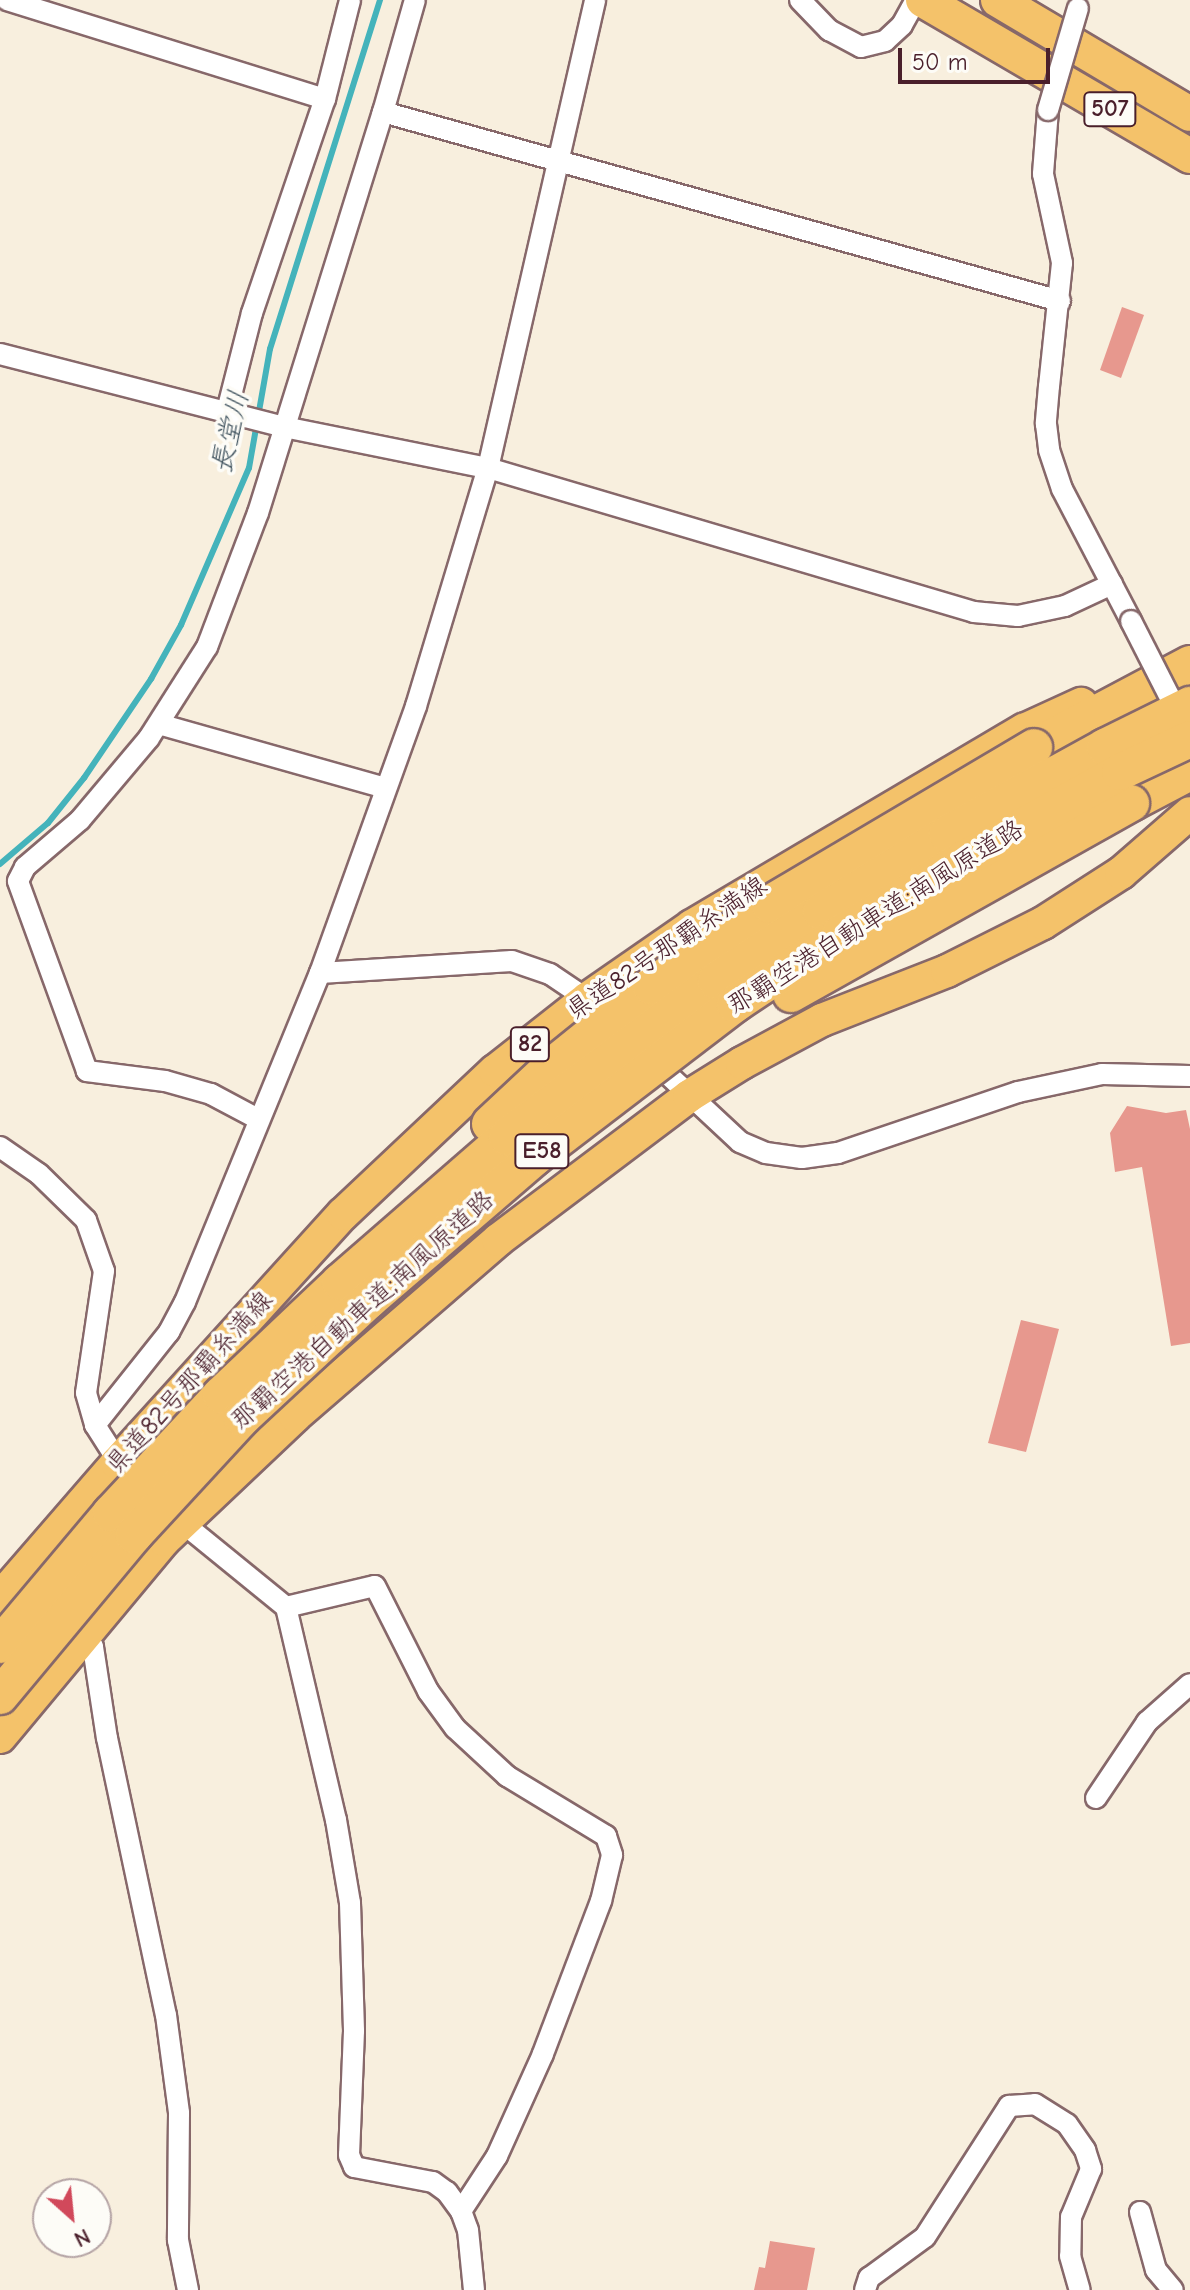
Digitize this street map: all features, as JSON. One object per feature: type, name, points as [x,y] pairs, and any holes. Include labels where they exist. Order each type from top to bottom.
[{"type":"highway","name":"507","points":[[923,0],[1190,156]]},
{"type":"highway","name":"507","points":[[998,0],[1190,114]]},
{"type":"highway","points":[[354,1291],[473,1140],[552,1066],[651,986],[769,904],[1034,747],[1190,661]]},
{"type":"highway","name":"那覇空港自動車道;南風原道路","points":[[0,1696],[134,1535],[354,1291],[507,1137],[716,981],[947,834],[1105,747],[1190,705]]},
{"type":"highway","name":"那覇空港自動車道;南風原道路","points":[[0,1645],[121,1503],[221,1395],[354,1291],[735,1004],[964,859],[1120,772],[1190,738]]},
{"type":"highway","points":[[354,1291],[789,995],[1190,772]]},
{"type":"main road","name":"県道82号那覇糸満線","points":[[0,1598],[117,1463],[343,1214],[495,1071],[588,998],[692,926],[1024,730],[1125,683],[1190,661]]},
{"type":"main road","points":[[0,1737],[85,1631],[182,1523],[295,1416],[498,1240],[689,1096],[767,1048],[822,1020],[947,971],[1033,929],[1121,873],[1190,813]]},
{"type":"street","points":[[7,0],[325,99]]},
{"type":"street","points":[[227,411],[252,313],[325,99],[350,0]]},
{"type":"street","points":[[258,1119],[211,1094],[165,1081],[87,1071],[18,881],[25,867],[80,820],[159,724],[207,647],[258,513],[415,0]]},
{"type":"street","points":[[95,1425],[169,1332],[180,1312],[320,973],[416,706],[488,468],[595,0]]},
{"type":"street","points":[[800,0],[829,30],[861,47],[885,41],[902,25],[916,0]]},
{"type":"street","points":[[1080,4],[1048,110],[1043,174],[1058,238],[1060,301],[1046,424],[1049,450],[1062,489],[1190,738]]},
{"type":"street","points":[[383,112],[1060,301]]},
{"type":"street","points":[[0,354],[284,427],[488,468],[974,612],[1018,616],[1065,606],[1112,584]]},
{"type":"street","points":[[159,724],[385,788]]},
{"type":"street","points":[[320,973],[512,961],[550,974],[588,998],[740,1142],[766,1153],[802,1158],[838,1153],[1018,1092],[1102,1074],[1190,1076]]},
{"type":"street","points":[[0,1147],[39,1174],[86,1220],[104,1271],[86,1393],[95,1425],[117,1463],[182,1523],[286,1607],[336,1820],[352,1916],[354,2031],[349,2155],[354,2167],[364,2171],[433,2182],[461,2211],[468,2230],[474,2290]]},
{"type":"street","points":[[286,1607],[375,1586],[428,1691],[455,1728],[507,1776],[606,1836],[612,1855],[601,1901],[548,2040],[497,2156],[461,2211]]},
{"type":"street","points":[[85,1631],[93,1647],[107,1738],[166,2015],[179,2113],[178,2240],[188,2290]]},
{"type":"street","points":[[1096,1798],[1147,1722],[1190,1684]]},
{"type":"street","points":[[865,2290],[869,2278],[925,2237],[1009,2106],[1035,2104],[1067,2124],[1085,2150],[1091,2169],[1071,2217],[1070,2256],[1080,2290]]},
{"type":"street","points":[[1140,2212],[1156,2270],[1173,2290]]},
{"type":"building","points":[[1122,307],[1144,315],[1121,378],[1100,370]]},
{"type":"building","points":[[1127,1106],[1166,1113],[1186,1110],[1190,1129],[1190,1343],[1171,1346],[1142,1167],[1115,1172],[1110,1133]]},
{"type":"building","points":[[1021,1320],[1059,1329],[1026,1452],[988,1443]]},
{"type":"building","points":[[770,2241],[815,2248],[807,2290],[754,2290],[759,2267],[765,2268]]},
{"type":"waterway","name":"長堂川","points":[[0,864],[48,823],[84,778],[151,679],[181,625],[249,468],[270,349],[380,0]]}]
